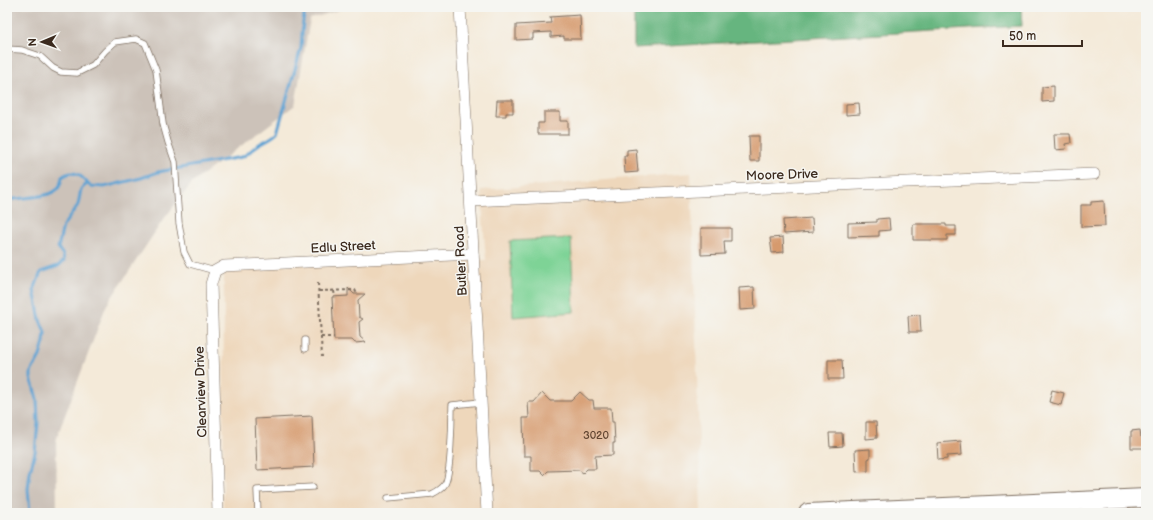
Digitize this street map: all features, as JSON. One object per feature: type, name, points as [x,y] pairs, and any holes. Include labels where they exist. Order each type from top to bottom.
[{"type":"main road","points":[[808,513],[1146,498]]},
{"type":"street","name":"Butler Road","points":[[460,7],[487,513]]},
{"type":"street","name":"Moore Drive","points":[[471,201],[1094,174]]},
{"type":"street","name":"Edlu Street","points":[[215,271],[224,266],[473,254]]},
{"type":"street","name":"Clearview Drive","points":[[215,271],[211,284],[218,513]]},
{"type":"lane","points":[[7,49],[22,50],[40,56],[53,68],[61,72],[77,73],[93,65],[105,51],[116,42],[136,39],[145,43],[156,70],[163,124],[175,162],[179,223],[184,252],[190,264],[215,271]]},
{"type":"lane","points":[[305,340],[305,348]]},
{"type":"lane","points":[[388,498],[432,494],[445,484],[449,454],[452,405],[481,402]]},
{"type":"lane","points":[[258,513],[257,490],[313,487]]},
{"type":"path","points":[[318,283],[322,357]]},
{"type":"path","points":[[319,291],[355,290],[357,294]]},
{"type":"path","points":[[334,291],[335,296]]},
{"type":"path","points":[[321,337],[334,336]]},
{"type":"shaded area","points":[[7,7],[348,7],[310,19],[295,105],[192,183],[163,220],[106,306],[56,439],[57,513],[7,513]]},
{"type":"shaded area","points":[[691,173],[701,513],[223,513],[224,266],[486,260],[481,190]]},
{"type":"green space","points":[[634,7],[1021,7],[1022,26],[634,48]]},
{"type":"green space","points":[[571,238],[574,312],[513,317],[510,241]]},
{"type":"building","points":[[580,15],[581,39],[564,39],[564,36],[551,37],[551,32],[533,33],[533,39],[516,40],[516,25],[551,23],[550,17]]},
{"type":"building","points":[[1054,86],[1054,101],[1042,102],[1042,87]]},
{"type":"building","points":[[497,100],[513,100],[513,113],[506,113],[506,116],[496,116]]},
{"type":"building","points":[[859,103],[860,114],[846,115],[846,104]]},
{"type":"building","points":[[544,112],[560,112],[560,121],[568,121],[568,134],[538,134],[538,123],[544,123]]},
{"type":"building","points":[[1054,134],[1070,134],[1071,143],[1065,144],[1066,149],[1055,150]]},
{"type":"building","points":[[749,136],[759,136],[759,161],[750,161]]},
{"type":"building","points":[[636,149],[638,172],[625,173],[624,156],[627,156],[627,150]]},
{"type":"building","points":[[1104,201],[1105,226],[1081,227],[1081,205],[1091,205],[1091,202]]},
{"type":"building","points":[[812,218],[813,232],[784,234],[783,220]]},
{"type":"building","points":[[889,218],[890,230],[879,231],[879,236],[848,237],[848,223],[877,222],[877,219]]},
{"type":"building","points":[[913,224],[946,224],[946,226],[956,226],[956,235],[947,235],[947,240],[913,240]]},
{"type":"building","points":[[701,228],[731,228],[731,241],[724,241],[725,254],[701,255]]},
{"type":"building","points":[[783,237],[784,252],[772,253],[770,238]]},
{"type":"building","points":[[754,287],[755,309],[740,310],[739,288]]},
{"type":"building","points":[[348,288],[354,294],[365,294],[358,300],[359,317],[363,319],[359,322],[360,337],[366,342],[355,343],[352,340],[334,340],[332,297],[348,296]]},
{"type":"building","points":[[920,315],[921,332],[909,332],[908,316]]},
{"type":"building","points":[[828,360],[842,360],[843,379],[828,379]]},
{"type":"building","points":[[1052,390],[1064,393],[1061,405],[1049,402]]},
{"type":"building","points":[[580,392],[589,400],[593,400],[594,408],[611,408],[612,422],[614,422],[615,443],[613,443],[613,455],[595,456],[596,469],[587,469],[583,473],[579,470],[548,471],[544,475],[540,471],[531,471],[531,456],[524,456],[523,418],[529,418],[528,402],[534,402],[542,393],[550,401],[571,401]]},
{"type":"building","points":[[312,416],[314,467],[257,470],[255,419]]},
{"type":"building","points":[[866,422],[876,422],[877,438],[866,439]]},
{"type":"building","points":[[1140,430],[1141,437],[1146,437],[1146,448],[1131,448],[1131,431]]},
{"type":"building","points":[[829,433],[842,433],[843,446],[830,447]]},
{"type":"building","points":[[961,441],[962,455],[947,456],[947,459],[938,460],[937,443]]},
{"type":"building","points":[[870,449],[868,471],[856,472],[855,450]]},
{"type":"waterway","points":[[7,200],[50,194],[59,187],[62,177],[70,173],[78,174],[90,186],[104,187],[141,178],[158,172],[244,156],[277,133],[301,48],[303,21],[306,7]]},
{"type":"waterway","points":[[30,513],[28,489],[35,452],[38,423],[37,399],[31,378],[31,372],[40,356],[45,332],[40,320],[34,290],[41,272],[58,266],[64,261],[63,255],[58,248],[63,226],[78,205],[81,189],[88,183]]}]
